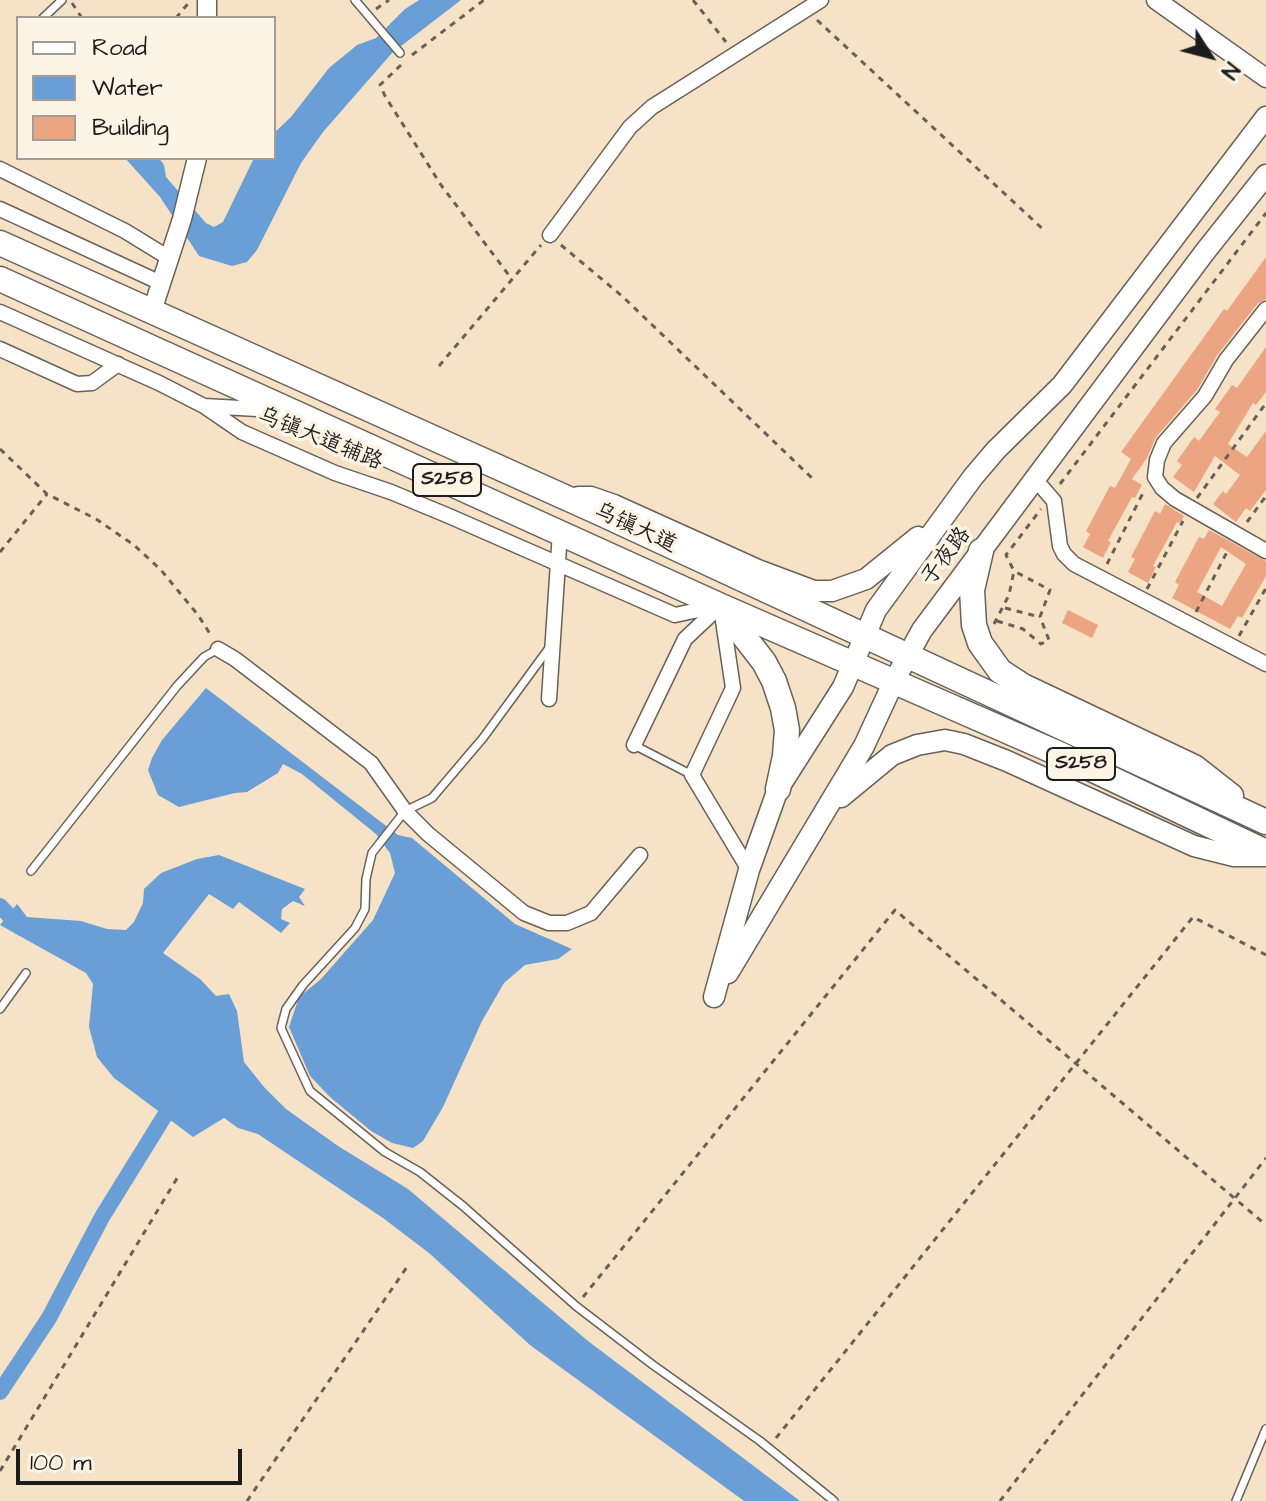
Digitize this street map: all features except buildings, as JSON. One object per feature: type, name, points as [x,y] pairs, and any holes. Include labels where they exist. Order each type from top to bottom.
[{"type":"main road","name":"子夜路","points":[[1266,117],[1062,385],[996,450],[876,610],[863,636],[854,665],[832,707],[778,789],[749,870],[714,997],[864,746],[907,655],[928,621],[1266,175]]},
{"type":"main road","name":"乌镇大道","points":[[0,243],[565,497],[1260,819]]},
{"type":"main road","name":"乌镇大道","points":[[0,279],[721,606],[1115,780],[1266,854]]},
{"type":"main road","points":[[486,498],[500,468]]},
{"type":"main road","points":[[565,497],[591,497],[614,505],[758,570],[814,591],[832,591],[866,579],[948,511]]},
{"type":"main road","points":[[981,551],[972,590],[974,625],[989,658],[1010,679],[1194,767],[1260,819]]},
{"type":"main road","points":[[721,606],[764,662],[783,708],[787,730],[778,789]]},
{"type":"main road","points":[[826,810],[892,755],[917,745],[945,740],[1007,761],[1194,846],[1234,856],[1266,854]]},
{"type":"street","points":[[550,235],[630,127],[652,107],[821,0]]},
{"type":"street","points":[[1156,0],[1266,78]]},
{"type":"street","points":[[152,311],[197,160]]},
{"type":"street","points":[[0,169],[170,255]]},
{"type":"street","points":[[0,209],[161,283]]},
{"type":"street","points":[[1266,309],[1226,360],[1205,396],[1164,443],[1157,460],[1155,477],[1175,499],[1266,551]]},
{"type":"street","name":"乌镇大道辅路","points":[[0,312],[204,406],[242,432],[335,473],[435,510],[675,615],[721,606]]},
{"type":"street","points":[[0,349],[77,384],[92,383],[118,364]]},
{"type":"street","points":[[204,406],[295,411]]},
{"type":"street","points":[[1035,479],[1050,496],[1058,515],[1064,554],[1074,564],[1266,664]]},
{"type":"street","points":[[549,699],[560,532]]},
{"type":"street","points":[[634,745],[685,639],[721,606]]},
{"type":"street","points":[[721,606],[733,688],[692,775],[749,870]]},
{"type":"street","points":[[218,649],[371,763],[405,811],[428,834],[524,913],[549,923],[567,923],[591,913],[640,855]]},
{"type":"lane","points":[[355,0],[400,53]]},
{"type":"lane","points":[[45,16],[60,2]]},
{"type":"lane","points":[[553,643],[483,738],[432,798],[405,811],[372,853],[366,879],[365,909],[355,928],[303,985],[286,1009],[281,1028],[310,1091],[385,1152],[420,1172],[463,1206],[576,1306],[768,1448],[834,1501]]},
{"type":"lane","points":[[31,871],[177,686],[204,657],[218,649]]},
{"type":"lane","points":[[634,745],[692,775]]},
{"type":"lane","points":[[0,1009],[26,973]]},
{"type":"lane","points":[[1236,1501],[1266,1429]]},
{"type":"path","points":[[178,16],[191,0]]},
{"type":"path","points":[[484,0],[406,60],[380,85],[441,185],[511,278]]},
{"type":"path","points":[[693,0],[736,54]]},
{"type":"path","points":[[806,10],[1046,232]]},
{"type":"path","points":[[997,621],[1023,629],[1041,644],[1049,640],[1040,617],[1050,590],[1014,571],[1006,555],[1266,213]]},
{"type":"path","points":[[1261,220],[1266,223]]},
{"type":"path","points":[[439,366],[550,235],[622,296],[813,479]]},
{"type":"path","points":[[0,449],[47,494],[96,519],[134,545],[161,570],[198,615],[218,649]]},
{"type":"path","points":[[1100,578],[1144,490],[1155,477]]},
{"type":"path","points":[[0,552],[47,494]]},
{"type":"path","points":[[1190,623],[1237,534],[1266,496]]},
{"type":"path","points":[[980,643],[997,621],[1009,595],[1014,571]]},
{"type":"path","points":[[1233,646],[1266,588]]},
{"type":"path","points":[[1003,607],[1040,617]]},
{"type":"path","points":[[576,1306],[895,910],[1266,1225]]},
{"type":"path","points":[[768,1448],[1193,917],[1266,955]]},
{"type":"path","points":[[1000,1501],[1266,1158]]},
{"type":"path","points":[[0,1471],[179,1175]]},
{"type":"path","points":[[247,1501],[409,1264]]},
{"type":"water","points":[[419,0],[461,0],[392,53],[323,132],[301,163],[257,250],[247,262],[232,266],[199,256],[160,197],[127,160],[160,160],[166,177],[206,223],[214,227],[223,222],[253,160],[276,160],[276,131],[291,117],[329,68],[357,45],[376,38],[405,9]]},
{"type":"water","points":[[206,688],[398,835],[412,838],[515,924],[572,949],[558,959],[525,965],[504,983],[482,1021],[443,1107],[423,1141],[413,1148],[392,1143],[371,1131],[330,1097],[310,1076],[289,1027],[299,997],[321,979],[373,920],[395,873],[390,853],[376,834],[302,774],[283,764],[278,773],[247,792],[179,807],[158,795],[148,770],[152,758],[162,740]]},
{"type":"water","points":[[219,855],[305,889],[299,897],[305,906],[293,901],[282,909],[281,919],[290,923],[281,933],[239,902],[233,909],[209,894],[163,953],[200,979],[216,996],[229,994],[237,1011],[244,1062],[264,1087],[286,1109],[338,1146],[408,1189],[588,1341],[800,1501],[744,1501],[530,1345],[429,1253],[383,1218],[258,1134],[238,1128],[224,1118],[193,1137],[114,1078],[97,1057],[89,1027],[93,984],[86,973],[0,925],[17,904],[27,917],[81,921],[107,929],[126,930],[134,922],[143,903],[144,889],[161,873],[197,859]]},
{"type":"waterway","points":[[0,906],[21,928]]},
{"type":"waterway","points":[[0,1392],[49,1318],[102,1217],[175,1099]]}]
